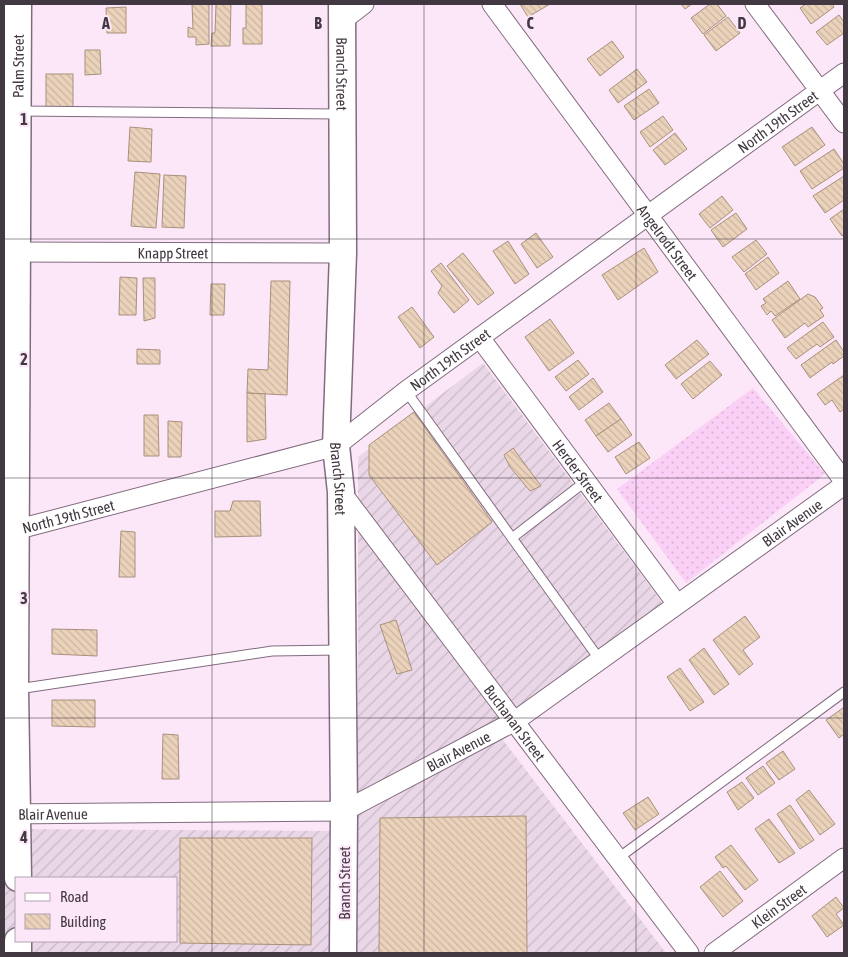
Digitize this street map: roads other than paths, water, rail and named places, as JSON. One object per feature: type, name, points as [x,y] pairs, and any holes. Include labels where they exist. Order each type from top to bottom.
[{"type":"street","name":"Palm Street","points":[[18,4],[18,111],[10,252],[10,530],[15,689],[10,814],[18,877]]},
{"type":"street","points":[[342,12],[364,4]]},
{"type":"street","name":"Angelrodt Street","points":[[492,4],[844,481]]},
{"type":"street","points":[[755,4],[844,123]]},
{"type":"street","name":"Branch Street","points":[[342,12],[343,253],[336,446],[341,492],[344,811],[343,953]]},
{"type":"street","name":"North 19th Street","points":[[10,530],[336,446],[406,391],[844,73]]},
{"type":"street","name":"Knapp Street","points":[[10,252],[343,253]]},
{"type":"street","name":"Herder Street","points":[[480,338],[677,604]]},
{"type":"street","name":"Blair Avenue","points":[[10,814],[344,811],[515,722],[844,485]]},
{"type":"street","name":"Buchanan Street","points":[[341,492],[689,953]]},
{"type":"street","name":"Klein Street","points":[[714,953],[844,858]]},
{"type":"lane","points":[[18,111],[342,114]]},
{"type":"lane","points":[[406,391],[600,660]]},
{"type":"lane","points":[[512,538],[586,481]]},
{"type":"lane","points":[[15,689],[272,651],[342,650]]},
{"type":"lane","points":[[617,859],[844,692]]}]
